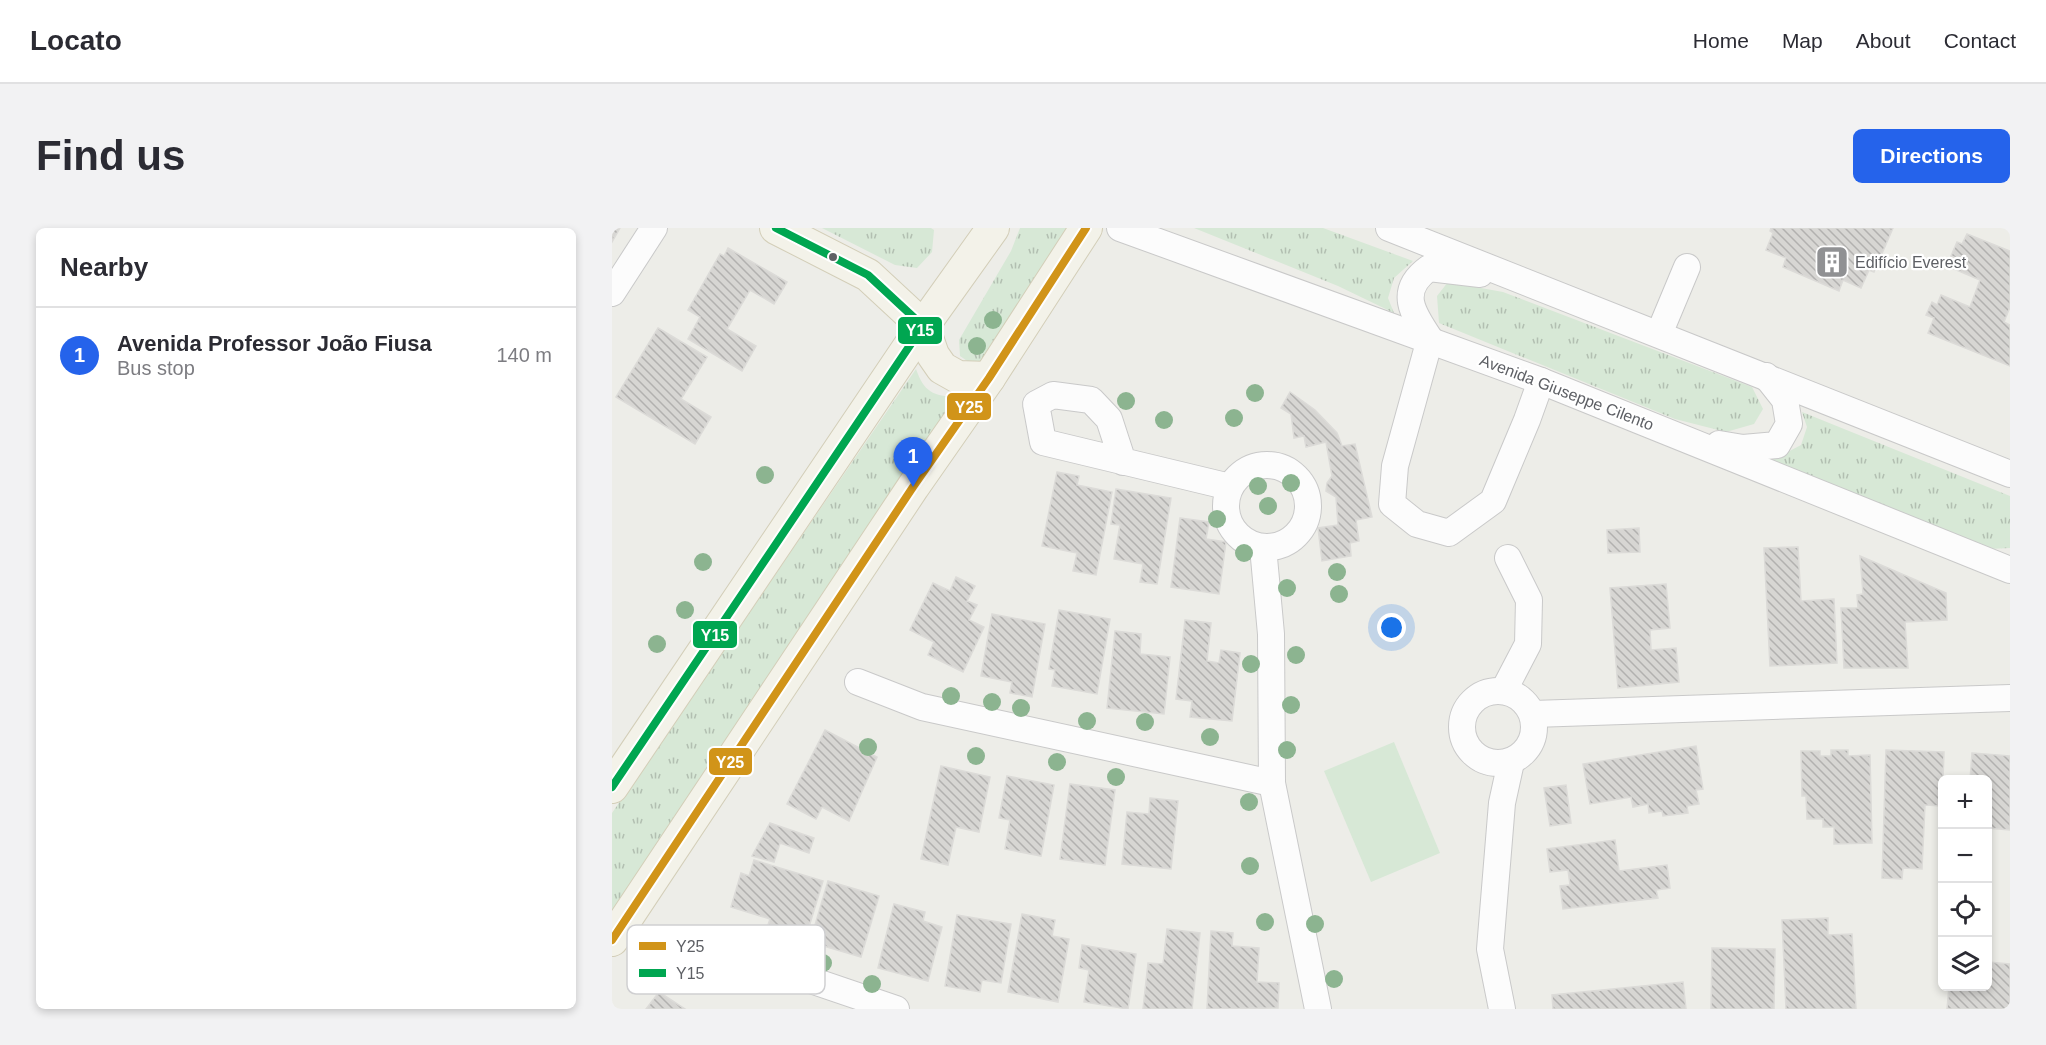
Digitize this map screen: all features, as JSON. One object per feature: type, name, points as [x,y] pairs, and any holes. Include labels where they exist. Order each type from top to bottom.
[{"type":"main road","points":[[776,228],[868,275],[923,326],[933,355],[942,368],[958,377],[989,378]]},
{"type":"main road","points":[[612,940],[913,487],[989,378],[1086,228]]},
{"type":"main road","points":[[612,787],[923,326],[985,230]]},
{"type":"street","points":[[612,292],[654,228]]},
{"type":"street","name":"Avenida Giuseppe Cilento","points":[[1120,228],[1541,381],[2010,570]]},
{"type":"street","points":[[1389,228],[2010,474]]},
{"type":"street","points":[[1659,334],[1687,267]]},
{"type":"street","points":[[1525,281],[1458,270],[1429,268],[1420,275],[1413,286],[1410,300],[1412,313],[1430,339],[1395,466],[1392,504],[1417,524],[1449,533],[1493,501],[1541,381]]},
{"type":"street","points":[[1681,437],[1743,448],[1777,445],[1789,424],[1785,400],[1766,376]]},
{"type":"street","points":[[1123,462],[1230,487]]},
{"type":"street","points":[[1263,465],[1276,466],[1289,471],[1299,480],[1306,492],[1308,505],[1306,519],[1300,531],[1289,541],[1276,546],[1263,547],[1249,543],[1238,536],[1230,525],[1226,513],[1226,499],[1230,487],[1238,476],[1250,468],[1263,465]]},
{"type":"street","points":[[1263,547],[1271,634],[1272,783],[1318,1009]]},
{"type":"street","points":[[1504,690],[1528,644],[1529,600],[1508,558]]},
{"type":"street","points":[[858,682],[922,707],[1272,783]]},
{"type":"street","points":[[1504,690],[1522,698],[1533,714],[1534,733],[1527,750],[1511,762],[1492,763],[1474,755],[1463,739],[1461,720],[1470,703],[1485,692],[1504,690]]},
{"type":"street","points":[[1533,714],[2010,698]]},
{"type":"street","points":[[1502,1009],[1490,949],[1502,802],[1511,762]]},
{"type":"street","points":[[825,985],[896,1009]]},
{"type":"green space","points":[[822,228],[931,228],[934,230],[932,252],[917,268],[895,265]]},
{"type":"green space","points":[[1020,228],[1074,228],[986,366],[973,365],[960,356],[959,340],[1011,251]]},
{"type":"green space","points":[[1194,228],[1323,228],[1413,261],[1394,278],[1388,298],[1394,313],[1338,286]]},
{"type":"green space","points":[[1448,282],[1503,292],[1752,387],[1763,409],[1754,424],[1726,432],[1675,419],[1439,323],[1437,296]]},
{"type":"green space","points":[[916,369],[922,383],[930,391],[957,397],[612,922],[612,813]]},
{"type":"green space","points":[[1802,412],[2010,496],[2010,548],[1989,549],[1764,458],[1778,457],[1801,445],[1807,427]]},
{"type":"green space","points":[[1394,742],[1440,853],[1371,882],[1324,771]]},
{"type":"building","points":[[612,228],[620,228],[612,242]]},
{"type":"building","name":"Edifício Everest","points":[[1771,228],[1893,228],[1874,272],[1869,270],[1861,288],[1843,280],[1839,291],[1783,267],[1786,258],[1766,250],[1773,233],[1770,231]]},
{"type":"building","points":[[1967,234],[2010,251],[2010,307],[2004,322],[2010,325],[2010,366],[1928,333],[1934,318],[1926,315],[1932,302],[1937,305],[1941,295],[1970,307],[1980,280],[1952,268],[1956,258],[1951,256],[1957,242],[1962,244]]},
{"type":"building","points":[[728,248],[787,282],[774,304],[750,290],[727,329],[756,346],[742,371],[688,339],[700,317],[688,310],[720,254],[724,256]]},
{"type":"building","points":[[658,328],[707,357],[681,399],[711,417],[695,444],[616,397]]},
{"type":"building","points":[[1290,392],[1315,410],[1337,433],[1342,446],[1355,444],[1372,517],[1356,520],[1359,541],[1350,543],[1351,556],[1322,561],[1318,528],[1338,525],[1336,497],[1326,491],[1327,483],[1332,476],[1326,442],[1306,447],[1304,436],[1294,438],[1291,414],[1281,408]]},
{"type":"building","points":[[1057,472],[1079,476],[1077,485],[1112,492],[1096,575],[1073,571],[1077,553],[1042,546]]},
{"type":"building","points":[[1116,489],[1171,498],[1157,584],[1140,582],[1143,564],[1114,559],[1120,525],[1111,524]]},
{"type":"building","points":[[1180,518],[1209,522],[1206,539],[1226,542],[1219,594],[1171,587]]},
{"type":"building","points":[[1639,528],[1640,552],[1608,553],[1607,530]]},
{"type":"building","points":[[1798,547],[1801,601],[1834,599],[1837,663],[1770,666],[1764,548]]},
{"type":"building","points":[[1860,556],[1946,593],[1947,620],[1905,622],[1908,668],[1844,668],[1841,608],[1858,608],[1857,595],[1863,594]]},
{"type":"building","points":[[956,577],[975,586],[967,601],[977,605],[969,620],[984,627],[963,672],[928,655],[934,642],[910,630],[933,583],[950,591]]},
{"type":"building","points":[[1666,584],[1670,628],[1650,630],[1651,650],[1676,648],[1679,682],[1618,688],[1610,588]]},
{"type":"building","points":[[1059,610],[1110,619],[1097,694],[1052,686],[1055,670],[1049,669]]},
{"type":"building","points":[[992,614],[1045,624],[1032,697],[1010,693],[1012,682],[981,676]]},
{"type":"building","points":[[1185,620],[1211,623],[1207,661],[1219,663],[1221,650],[1240,653],[1232,721],[1190,717],[1192,701],[1176,699]]},
{"type":"building","points":[[1115,631],[1141,634],[1140,654],[1170,657],[1164,714],[1107,708]]},
{"type":"building","points":[[825,730],[877,757],[849,821],[822,807],[816,819],[787,804]]},
{"type":"building","points":[[1696,746],[1703,789],[1696,790],[1699,804],[1687,806],[1688,813],[1663,816],[1662,811],[1649,813],[1648,804],[1633,807],[1631,797],[1590,804],[1583,764]]},
{"type":"building","points":[[1831,750],[1848,750],[1848,756],[1870,755],[1872,843],[1834,844],[1834,827],[1823,827],[1823,819],[1807,819],[1806,796],[1802,796],[1801,751],[1820,751],[1820,756],[1831,756]]},
{"type":"building","points":[[1886,750],[1944,752],[1943,775],[1938,775],[1938,806],[1925,805],[1922,869],[1903,868],[1902,879],[1882,878]]},
{"type":"building","points":[[1972,753],[2010,756],[2010,830],[1992,828],[1992,775],[1970,775]]},
{"type":"building","points":[[941,766],[990,777],[979,832],[956,827],[948,865],[921,859]]},
{"type":"building","points":[[1007,776],[1054,785],[1041,856],[1005,849],[1010,820],[999,818]]},
{"type":"building","points":[[1070,784],[1115,790],[1105,865],[1060,859]]},
{"type":"building","points":[[1566,785],[1571,823],[1550,826],[1544,788]]},
{"type":"building","points":[[1150,798],[1178,801],[1171,869],[1122,864],[1127,812],[1149,814]]},
{"type":"building","points":[[770,823],[814,838],[809,853],[780,843],[774,862],[752,856]]},
{"type":"building","points":[[1615,840],[1619,871],[1667,865],[1670,888],[1656,890],[1658,898],[1563,909],[1560,886],[1570,885],[1568,870],[1550,872],[1547,849]]},
{"type":"building","points":[[754,860],[823,881],[810,925],[768,925],[770,919],[731,907],[741,873],[749,876]]},
{"type":"building","points":[[828,881],[879,896],[861,957],[825,946],[825,925],[815,925]]},
{"type":"building","points":[[894,904],[925,912],[923,921],[942,927],[928,981],[878,968]]},
{"type":"building","points":[[1022,914],[1055,920],[1052,936],[1069,939],[1058,1002],[1008,992]]},
{"type":"building","points":[[957,915],[1011,924],[1001,983],[982,980],[980,992],[945,986]]},
{"type":"building","points":[[1828,918],[1828,935],[1852,934],[1856,1009],[1786,1009],[1782,920]]},
{"type":"building","points":[[1167,929],[1200,933],[1192,1009],[1143,1009],[1148,963],[1163,964]]},
{"type":"building","points":[[1211,931],[1233,933],[1232,946],[1259,948],[1257,982],[1279,983],[1278,1008],[1207,1009]]},
{"type":"building","points":[[1082,945],[1136,954],[1128,1009],[1084,1002],[1089,970],[1079,968]]},
{"type":"building","points":[[1712,948],[1775,949],[1774,1009],[1711,1009]]},
{"type":"building","points":[[1992,962],[2010,964],[2010,1009],[1947,1009],[1949,991],[1992,991]]},
{"type":"building","points":[[1683,982],[1686,1009],[1553,1009],[1552,995]]},
{"type":"building","points":[[657,994],[662,994],[685,1009],[646,1009]]},
{"type":"transit line","name":"Y15","points":[[612,787],[923,326],[868,275],[776,228]]},
{"type":"transit line","name":"Y25","points":[[612,940],[913,487],[989,378],[1086,228]]},
{"type":"place","name":"Edifício Everest","points":[[1832,262]]},
{"type":"place","name":"Avenida Professor João Fiusa","points":[[913,487]]}]
